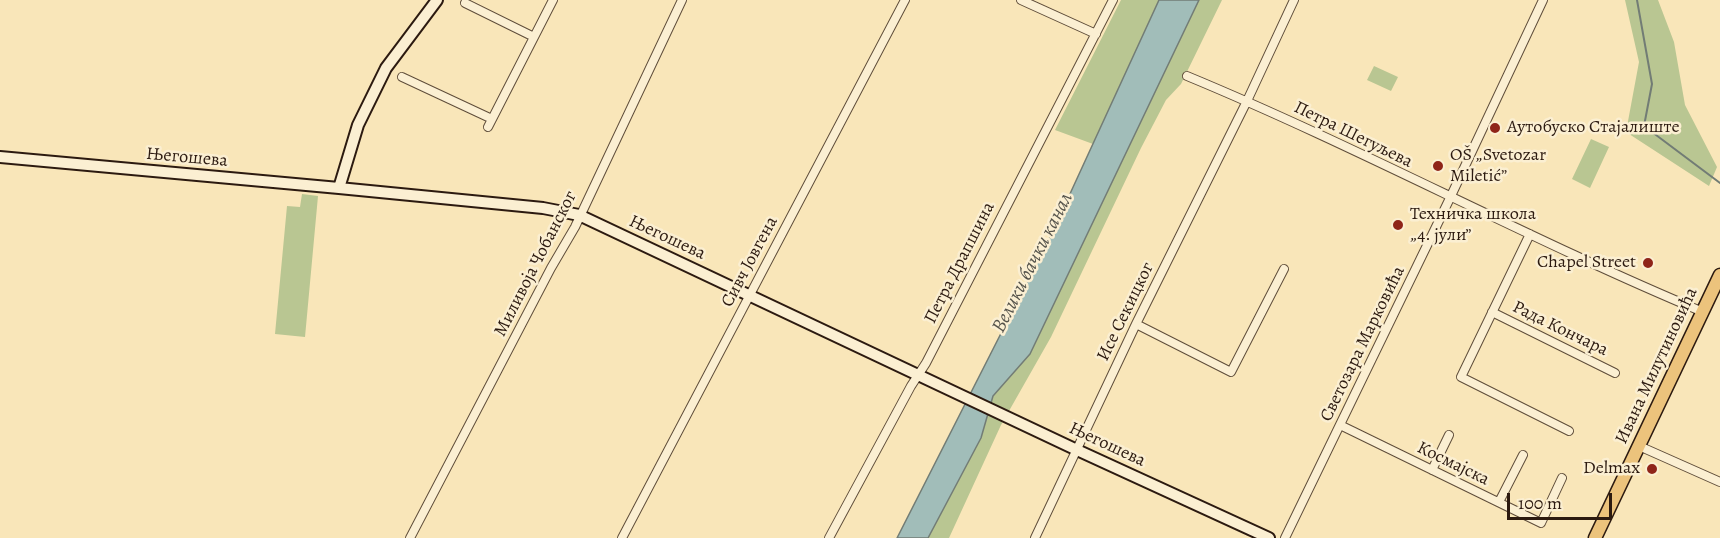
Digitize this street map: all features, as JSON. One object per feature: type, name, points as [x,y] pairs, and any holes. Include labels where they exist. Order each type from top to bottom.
[{"type":"main road","name":"Ивана Милутиновића","points":[[1596,538],[1720,275]]},
{"type":"street","points":[[339,188],[358,125],[381,77],[437,0]]},
{"type":"street","points":[[488,127],[553,0]]},
{"type":"street","name":"Миливоја Чобанског","points":[[410,538],[551,268],[575,227],[682,0]]},
{"type":"street","name":"Сивч Јовгена","points":[[622,538],[905,0]]},
{"type":"street","points":[[1022,0],[1096,34]]},
{"type":"street","name":"Петра Драпшина","points":[[829,538],[919,375],[1113,0]]},
{"type":"street","name":"Исе Секицког","points":[[1035,538],[1136,324],[1247,101],[1294,0]]},
{"type":"street","name":"Светозара Марковића","points":[[1285,538],[1543,0]]},
{"type":"street","points":[[465,3],[534,37]]},
{"type":"street","name":"Петра Шегуљева","points":[[1187,75],[1702,312]]},
{"type":"street","points":[[402,77],[492,119]]},
{"type":"street","name":"Његошева","points":[[0,157],[543,208],[579,215],[1269,538]]},
{"type":"street","points":[[1530,234],[1461,377],[1569,431]]},
{"type":"street","points":[[1136,324],[1231,372],[1284,269]]},
{"type":"street","name":"Рада Кончара","points":[[1492,312],[1616,373]]},
{"type":"street","name":"Космајска","points":[[1340,425],[1541,523],[1562,478]]},
{"type":"street","points":[[1432,470],[1449,435]]},
{"type":"street","points":[[1639,446],[1720,482]]},
{"type":"street","points":[[1499,502],[1523,455]]},
{"type":"green space","points":[[1121,0],[1159,0],[1093,144],[1055,130]]},
{"type":"green space","points":[[1199,0],[1222,0],[1181,84],[1166,100],[1141,148],[1051,337],[1001,425],[949,538],[928,538],[981,438],[993,396],[1030,354]]},
{"type":"green space","points":[[1625,0],[1658,0],[1674,42],[1685,105],[1717,167],[1709,186],[1626,132],[1639,62]]},
{"type":"green space","points":[[1374,66],[1398,77],[1391,91],[1367,80]]},
{"type":"green space","points":[[1591,139],[1609,147],[1590,188],[1572,179]]},
{"type":"green space","points":[[302,194],[318,196],[305,337],[275,334],[287,206],[300,207]]},
{"type":"water","points":[[1159,0],[1199,0],[1030,354],[993,396],[981,438],[928,538],[897,538],[1052,233]]},
{"type":"waterway","points":[[1637,0],[1652,84],[1644,126],[1720,183]]},
{"type":"place","name":"Аутобуско Стајалиште","points":[[1495,128]]},
{"type":"place","name":"OŠ „Svetozar Miletić”","points":[[1438,166]]},
{"type":"place","name":"Техничка школа „4. јули”","points":[[1398,225]]},
{"type":"place","name":"Chapel Street","points":[[1648,263]]},
{"type":"place","name":"Delmax","points":[[1652,469]]},
{"type":"water label","name":"Велики бачки канал","points":[[1033,263]]}]
